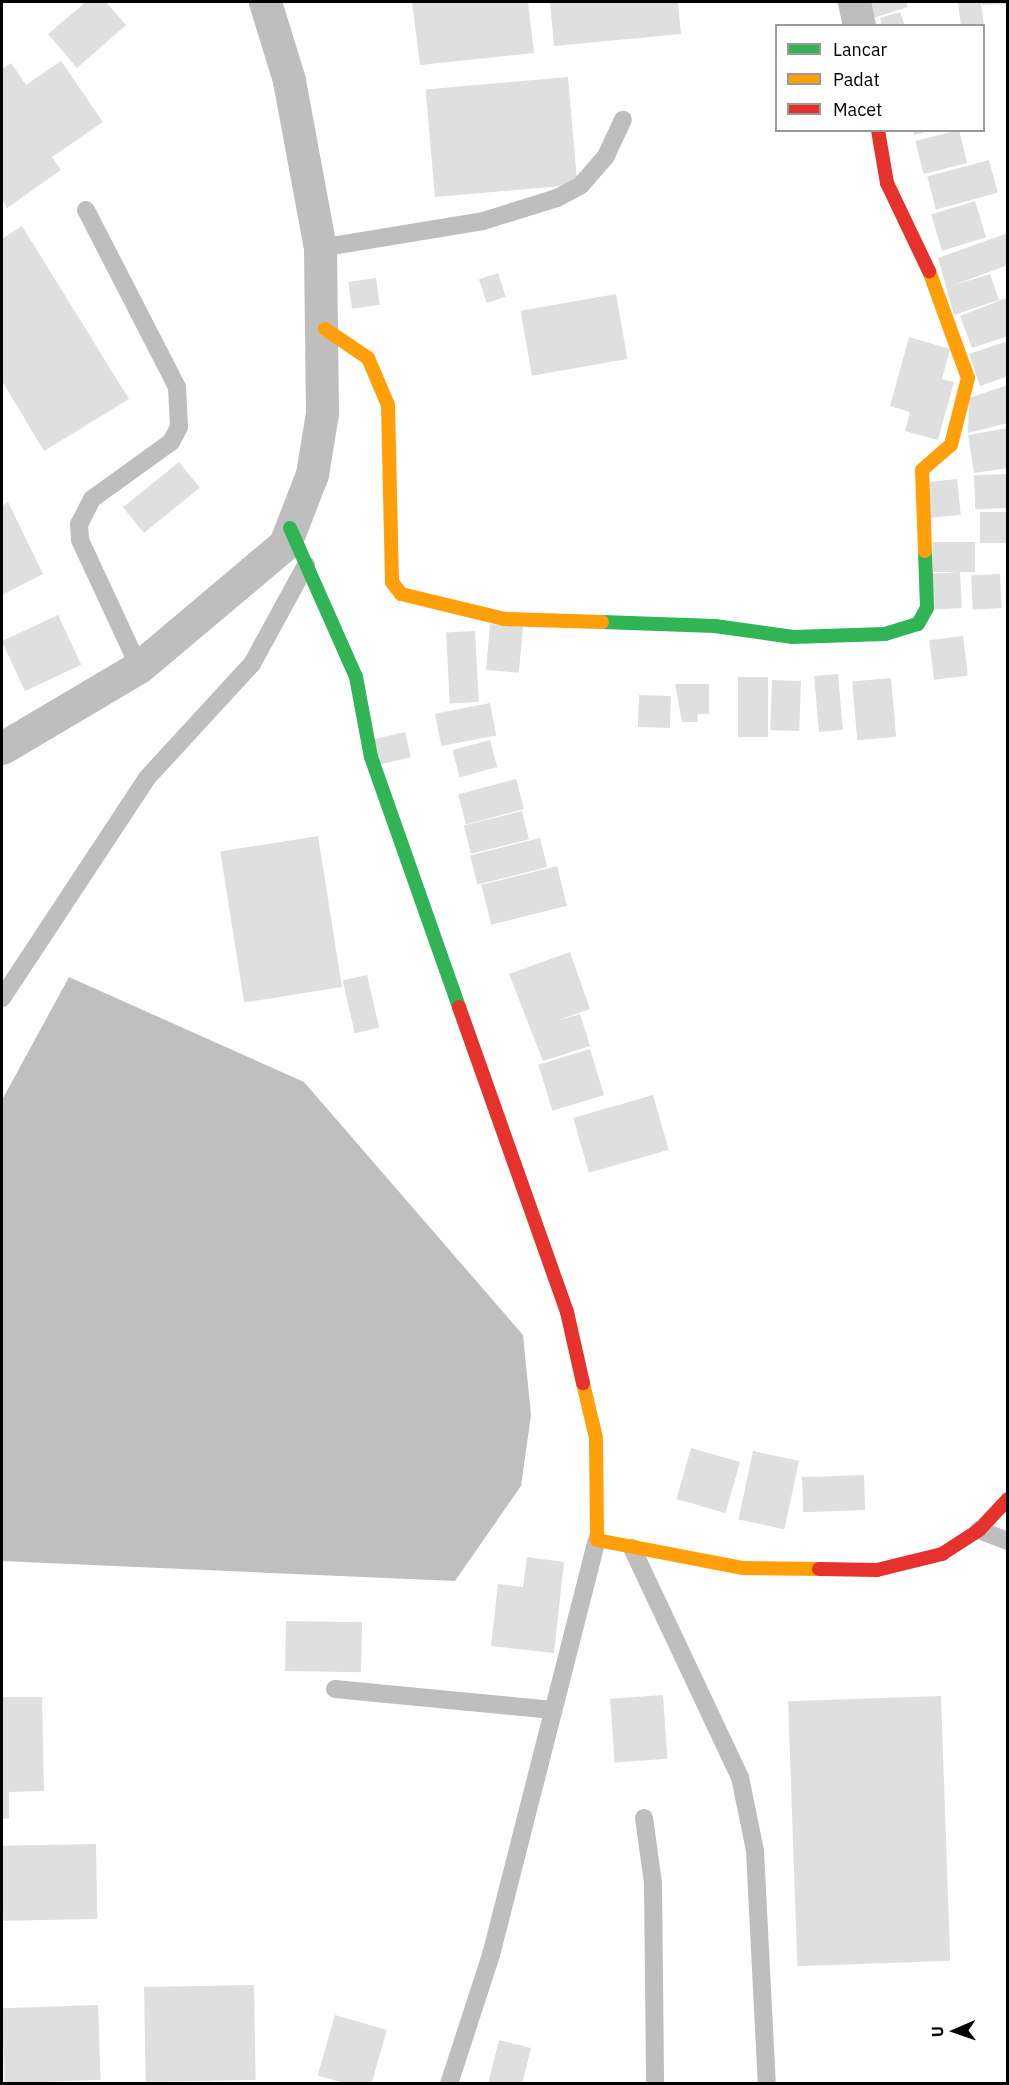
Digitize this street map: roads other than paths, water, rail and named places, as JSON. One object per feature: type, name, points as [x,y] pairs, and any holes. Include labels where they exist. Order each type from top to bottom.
[{"type":"street","points":[[2,748],[140,667],[285,544],[312,474],[322,413],[325,329],[320,248],[289,80],[265,2]]},
{"type":"street","points":[[854,2],[860,24]]},
{"type":"street","points":[[325,329],[354,344],[369,358],[388,405],[392,582],[401,594],[504,619],[715,626],[794,637],[885,634],[918,624],[927,608],[922,470],[951,445],[968,378],[936,285],[886,183],[878,132]]},
{"type":"street","points":[[290,528],[356,677],[371,757],[567,1312],[596,1438],[597,1540],[743,1568],[877,1570],[942,1554],[979,1530],[1008,1498]]},
{"type":"lane","points":[[320,248],[483,221],[557,198],[581,184],[606,156],[623,120]]},
{"type":"lane","points":[[86,210],[177,387],[179,427],[171,442],[92,499],[79,524],[80,540],[140,667]]},
{"type":"lane","points":[[2,998],[147,778],[252,664],[306,565]]},
{"type":"lane","points":[[979,1530],[1008,1541]]},
{"type":"lane","points":[[449,2084],[491,1955],[597,1540]]},
{"type":"lane","points":[[632,1548],[740,1777],[755,1851],[767,2084]]},
{"type":"lane","points":[[335,1689],[553,1710]]},
{"type":"lane","points":[[644,1818],[653,1883],[655,2084]]}]
